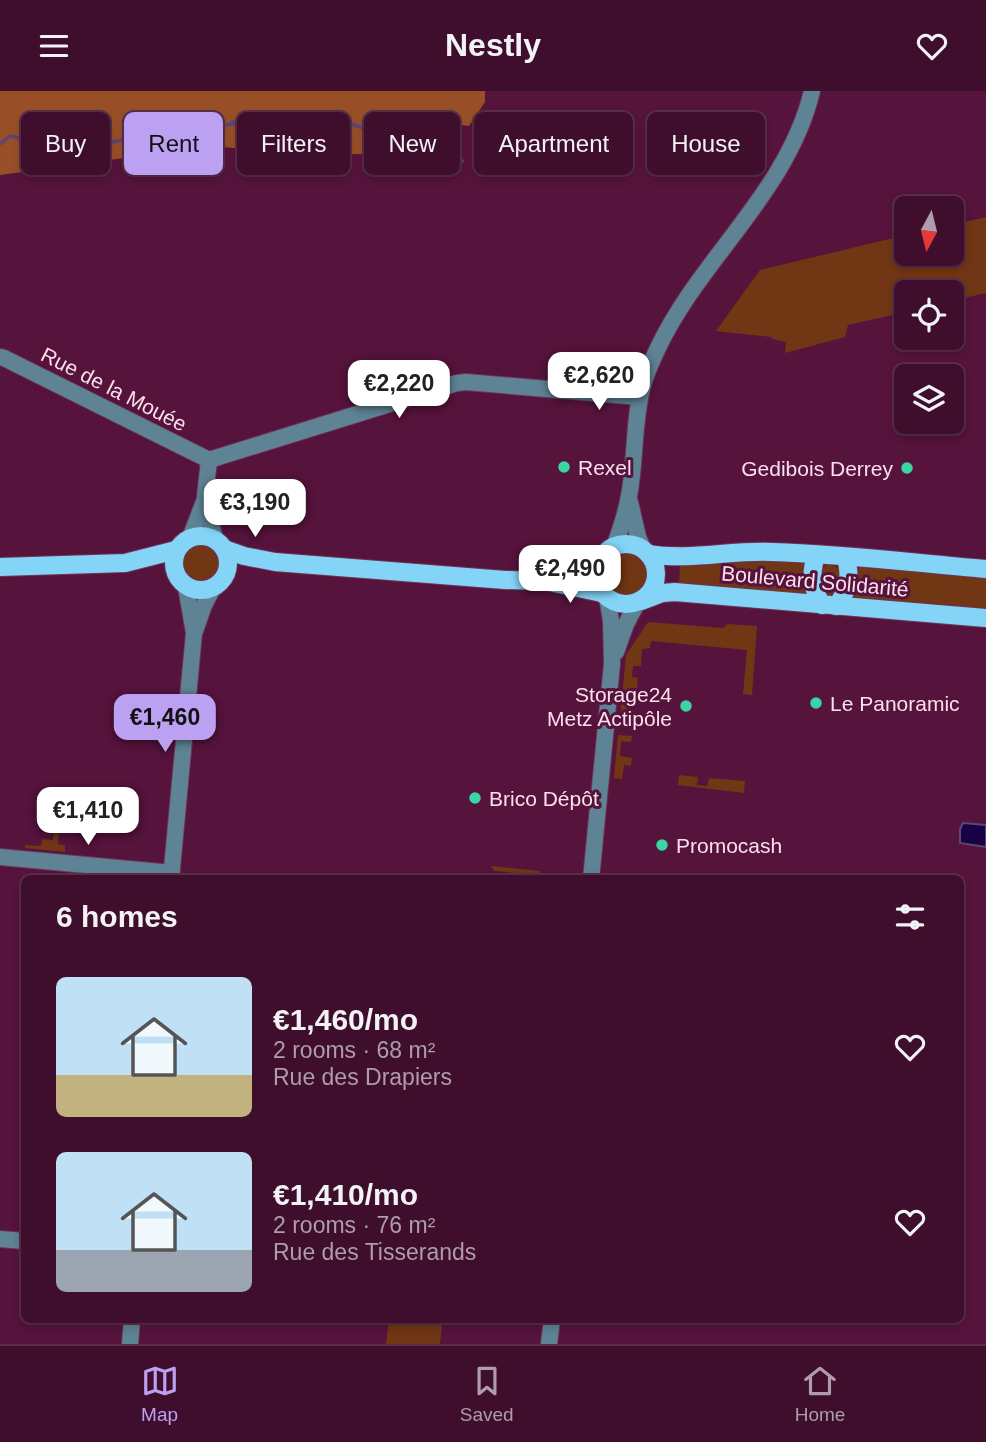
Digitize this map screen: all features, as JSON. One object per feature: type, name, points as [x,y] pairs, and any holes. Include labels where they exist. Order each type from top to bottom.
[{"type":"main road","points":[[181,582],[173,569],[176,551],[185,541],[199,536],[244,556],[275,562],[545,581],[605,595],[620,604],[639,602],[649,593],[656,579],[656,568],[646,552],[632,545],[614,547],[599,562],[578,573],[545,581]]},
{"type":"main road","points":[[219,544],[228,563],[219,582]]},
{"type":"main road","points":[[0,567],[125,562],[176,551]]},
{"type":"main road","name":"Boulevard Solidarité","points":[[646,552],[675,558],[770,552],[986,569]]},
{"type":"main road","points":[[816,555],[812,585],[829,606],[843,598],[847,588],[850,573],[846,557]]},
{"type":"main road","points":[[125,562],[157,569],[195,590],[204,591],[244,569],[275,562]]},
{"type":"main road","points":[[599,562],[596,576],[605,595]]},
{"type":"main road","name":"Boulevard Solidarité","points":[[639,602],[662,593],[675,592],[986,618]]},
{"type":"street","points":[[614,547],[629,496],[636,419],[647,373],[671,323],[778,173],[797,136],[812,91]]},
{"type":"street","name":"Rue de la Mouée","points":[[0,357],[209,460]]},
{"type":"street","points":[[190,538],[205,496],[209,460],[457,383],[640,397]]},
{"type":"street","points":[[205,496],[219,544]]},
{"type":"street","points":[[629,496],[638,537],[646,552]]},
{"type":"street","points":[[181,582],[194,633]]},
{"type":"street","points":[[172,875],[194,633],[204,605],[219,582]]},
{"type":"street","points":[[591,875],[612,664],[612,624],[605,595]]},
{"type":"street","points":[[612,664],[626,624],[639,602]]},
{"type":"street","points":[[0,857],[163,875]]},
{"type":"street","points":[[0,1239],[21,1241]]},
{"type":"street","points":[[130,1344],[132,1323]]},
{"type":"street","points":[[550,1344],[552,1323]]},
{"type":"shaded area","points":[[0,91],[485,91],[485,102],[478,112],[474,112],[474,118],[469,126],[460,125],[460,112],[364,112],[364,154],[350,154],[350,112],[237,112],[237,148],[223,147],[223,112],[124,112],[124,158],[110,160],[110,112],[21,112],[21,172],[0,175]]},
{"type":"shaded area","points":[[986,217],[986,293],[964,298],[964,280],[894,280],[894,315],[848,325],[845,337],[785,353],[786,342],[772,337],[716,331],[760,270],[894,238],[894,266],[964,266],[964,222]]},
{"type":"shaded area","points":[[201,545],[214,550],[219,563],[214,576],[201,581],[188,576],[183,563],[188,550]]},
{"type":"shaded area","points":[[627,552],[643,559],[650,575],[643,591],[627,598],[611,591],[604,575],[611,559]]},
{"type":"shaded area","points":[[732,560],[805,560],[804,569],[811,598],[679,586],[680,564]]},
{"type":"shaded area","points":[[828,564],[840,568],[841,572],[840,583],[831,596],[826,593],[820,579],[822,568]]},
{"type":"shaded area","points":[[859,564],[986,574],[986,612],[851,602],[850,595],[857,583]]},
{"type":"shaded area","points":[[648,622],[723,628],[728,624],[757,626],[752,695],[743,694],[747,650],[651,641],[650,648],[642,649],[641,666],[633,666],[632,677],[638,678],[637,689],[631,689],[630,698],[636,700],[635,708],[630,707],[629,717],[620,717],[626,655]]},
{"type":"shaded area","points":[[618,735],[632,736],[631,742],[621,741],[620,756],[632,758],[631,766],[624,765],[622,779],[614,778]]},
{"type":"shaded area","points":[[679,775],[698,777],[697,785],[707,786],[709,778],[745,781],[744,793],[678,785]]},
{"type":"shaded area","points":[[63,787],[58,844],[65,845],[65,852],[25,848],[25,845],[41,846],[42,839],[53,840],[57,793]]},
{"type":"shaded area","points":[[963,823],[986,825],[986,847],[960,843]]},
{"type":"shaded area","points":[[491,866],[540,871],[539,875],[532,875],[494,871]]},
{"type":"shaded area","points":[[389,1323],[442,1325],[440,1344],[386,1344]]},
{"type":"waterway","points":[[0,144],[10,136],[16,137],[34,154],[46,158],[116,141],[177,130],[234,124],[232,122],[247,119],[306,118],[340,120],[363,128],[434,141],[443,148],[450,149],[462,161]]},
{"type":"place","name":"Rexel","points":[[564,467]]},
{"type":"place","name":"Gedibois Derrey","points":[[907,468]]},
{"type":"place","name":"Le Panoramic","points":[[816,703]]},
{"type":"place","name":"Storage24 Metz Actipôle","points":[[686,706]]},
{"type":"place","name":"Brico Dépôt","points":[[475,798]]},
{"type":"place","name":"Promocash","points":[[662,845]]}]
